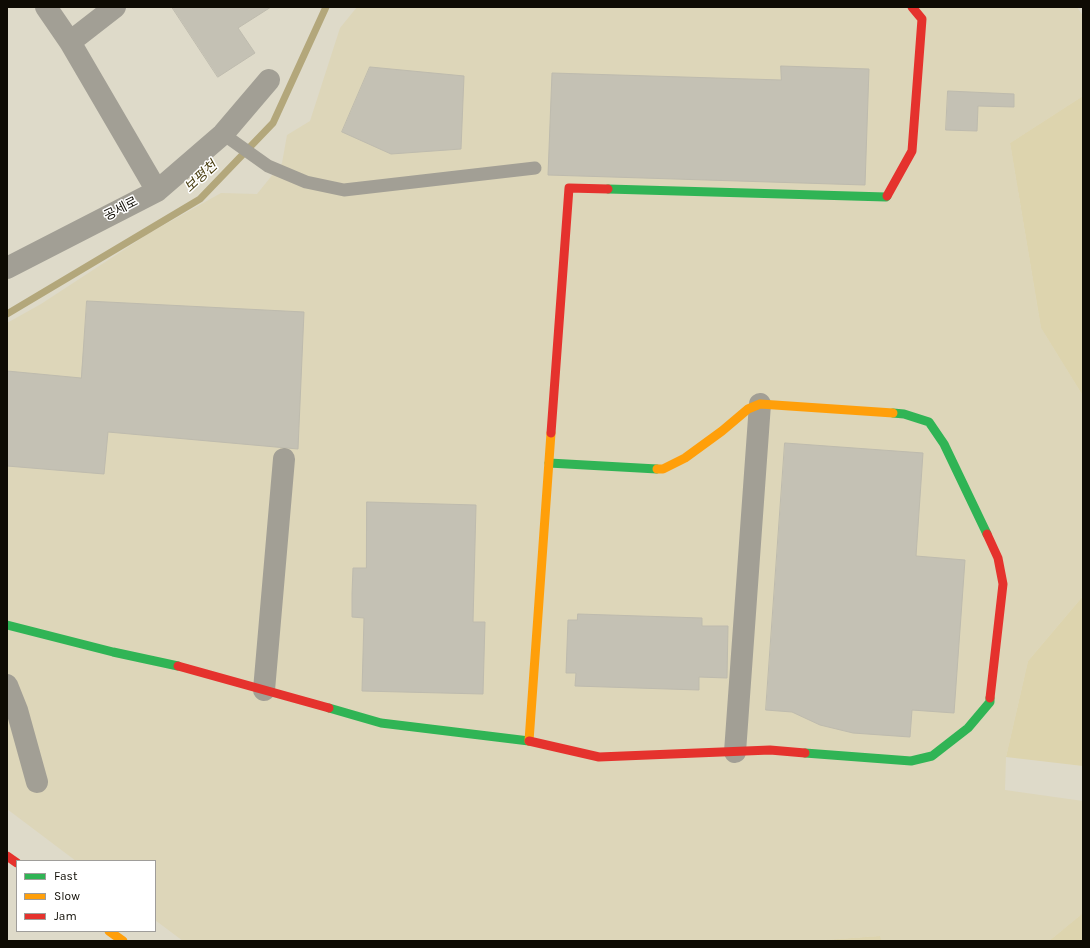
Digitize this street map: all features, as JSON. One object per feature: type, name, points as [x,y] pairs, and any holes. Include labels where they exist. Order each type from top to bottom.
[{"type":"main road","points":[[529,741],[569,188],[886,197],[912,151],[922,19],[912,7]]},
{"type":"main road","points":[[7,625],[113,652],[187,668],[381,723],[529,741],[599,757],[770,750],[911,761],[932,756],[968,728],[990,702],[1003,584],[998,558],[944,444],[929,422],[904,414],[760,404],[748,409],[722,431],[685,458],[663,469],[549,463]]},
{"type":"main road","points":[[7,856],[16,862]]},
{"type":"main road","points":[[110,932],[123,941]]},
{"type":"street","points":[[46,7],[70,42],[157,191]]},
{"type":"street","points":[[70,42],[116,7]]},
{"type":"street","name":"공세로","points":[[7,268],[157,191],[223,134],[269,80]]},
{"type":"street","points":[[735,752],[760,404]]},
{"type":"street","points":[[264,690],[284,459]]},
{"type":"street","points":[[7,685],[17,710],[36,782]]},
{"type":"lane","points":[[223,134],[268,166],[306,182],[344,190],[535,168]]},
{"type":"shaded area","points":[[357,7],[1077,7],[1083,16],[1083,96],[1010,143],[1041,328],[1083,396],[1083,596],[1028,661],[1006,757],[1005,790],[1083,801],[1083,913],[1049,941],[882,941],[880,936],[810,941],[183,941],[156,921],[156,860],[75,860],[7,809],[7,323],[41,304],[148,234],[221,193],[257,194],[282,163],[287,135],[310,121],[340,28]]},
{"type":"shaded area","points":[[1083,96],[1083,396],[1041,328],[1010,143]]},
{"type":"shaded area","points":[[1083,596],[1083,766],[1006,757],[1028,661]]},
{"type":"shaded area","points":[[1083,913],[1083,941],[1049,941]]},
{"type":"shaded area","points":[[880,936],[882,941],[810,941]]},
{"type":"building","points":[[172,7],[271,7],[238,28],[255,53],[218,77]]},
{"type":"building","points":[[781,66],[869,69],[865,185],[548,175],[552,73],[781,80]]},
{"type":"building","points":[[370,67],[464,76],[461,149],[391,154],[342,132]]},
{"type":"building","points":[[948,91],[1014,94],[1014,107],[978,106],[977,131],[946,130]]},
{"type":"building","points":[[87,301],[304,312],[298,449],[108,432],[104,474],[7,466],[7,371],[81,378]]},
{"type":"building","points":[[785,443],[923,453],[916,556],[965,560],[954,713],[912,710],[910,737],[853,733],[820,725],[792,712],[766,710]]},
{"type":"building","points":[[367,502],[476,505],[473,622],[485,622],[483,694],[362,691],[364,618],[352,617],[352,594],[353,568],[366,568]]},
{"type":"building","points":[[578,614],[702,618],[702,626],[728,626],[727,678],[699,677],[699,690],[575,686],[576,673],[566,673],[568,620],[577,620]]},
{"type":"waterway","name":"보평천","points":[[7,314],[200,199],[273,123],[326,7]]},
{"type":"traffic: fast","points":[[608,189],[887,196]]},
{"type":"traffic: fast","points":[[893,413],[904,414],[929,422],[944,444],[987,534]]},
{"type":"traffic: fast","points":[[549,463],[657,469]]},
{"type":"traffic: fast","points":[[7,625],[113,652],[178,666]]},
{"type":"traffic: fast","points":[[805,753],[911,761],[932,756],[968,728],[990,702],[990,698]]},
{"type":"traffic: fast","points":[[329,708],[381,723],[529,741]]},
{"type":"traffic: slow","points":[[657,469],[663,469],[685,458],[722,431],[748,409],[760,404],[893,413]]},
{"type":"traffic: slow","points":[[529,741],[551,433]]},
{"type":"traffic: slow","points":[[110,932],[123,941]]},
{"type":"traffic: jam","points":[[887,196],[912,151],[922,19],[912,7]]},
{"type":"traffic: jam","points":[[551,433],[569,188],[608,189]]},
{"type":"traffic: jam","points":[[987,534],[998,558],[1003,584],[990,698]]},
{"type":"traffic: jam","points":[[178,666],[329,708]]},
{"type":"traffic: jam","points":[[529,741],[599,757],[770,750],[805,753]]},
{"type":"traffic: jam","points":[[7,856],[16,862]]}]
